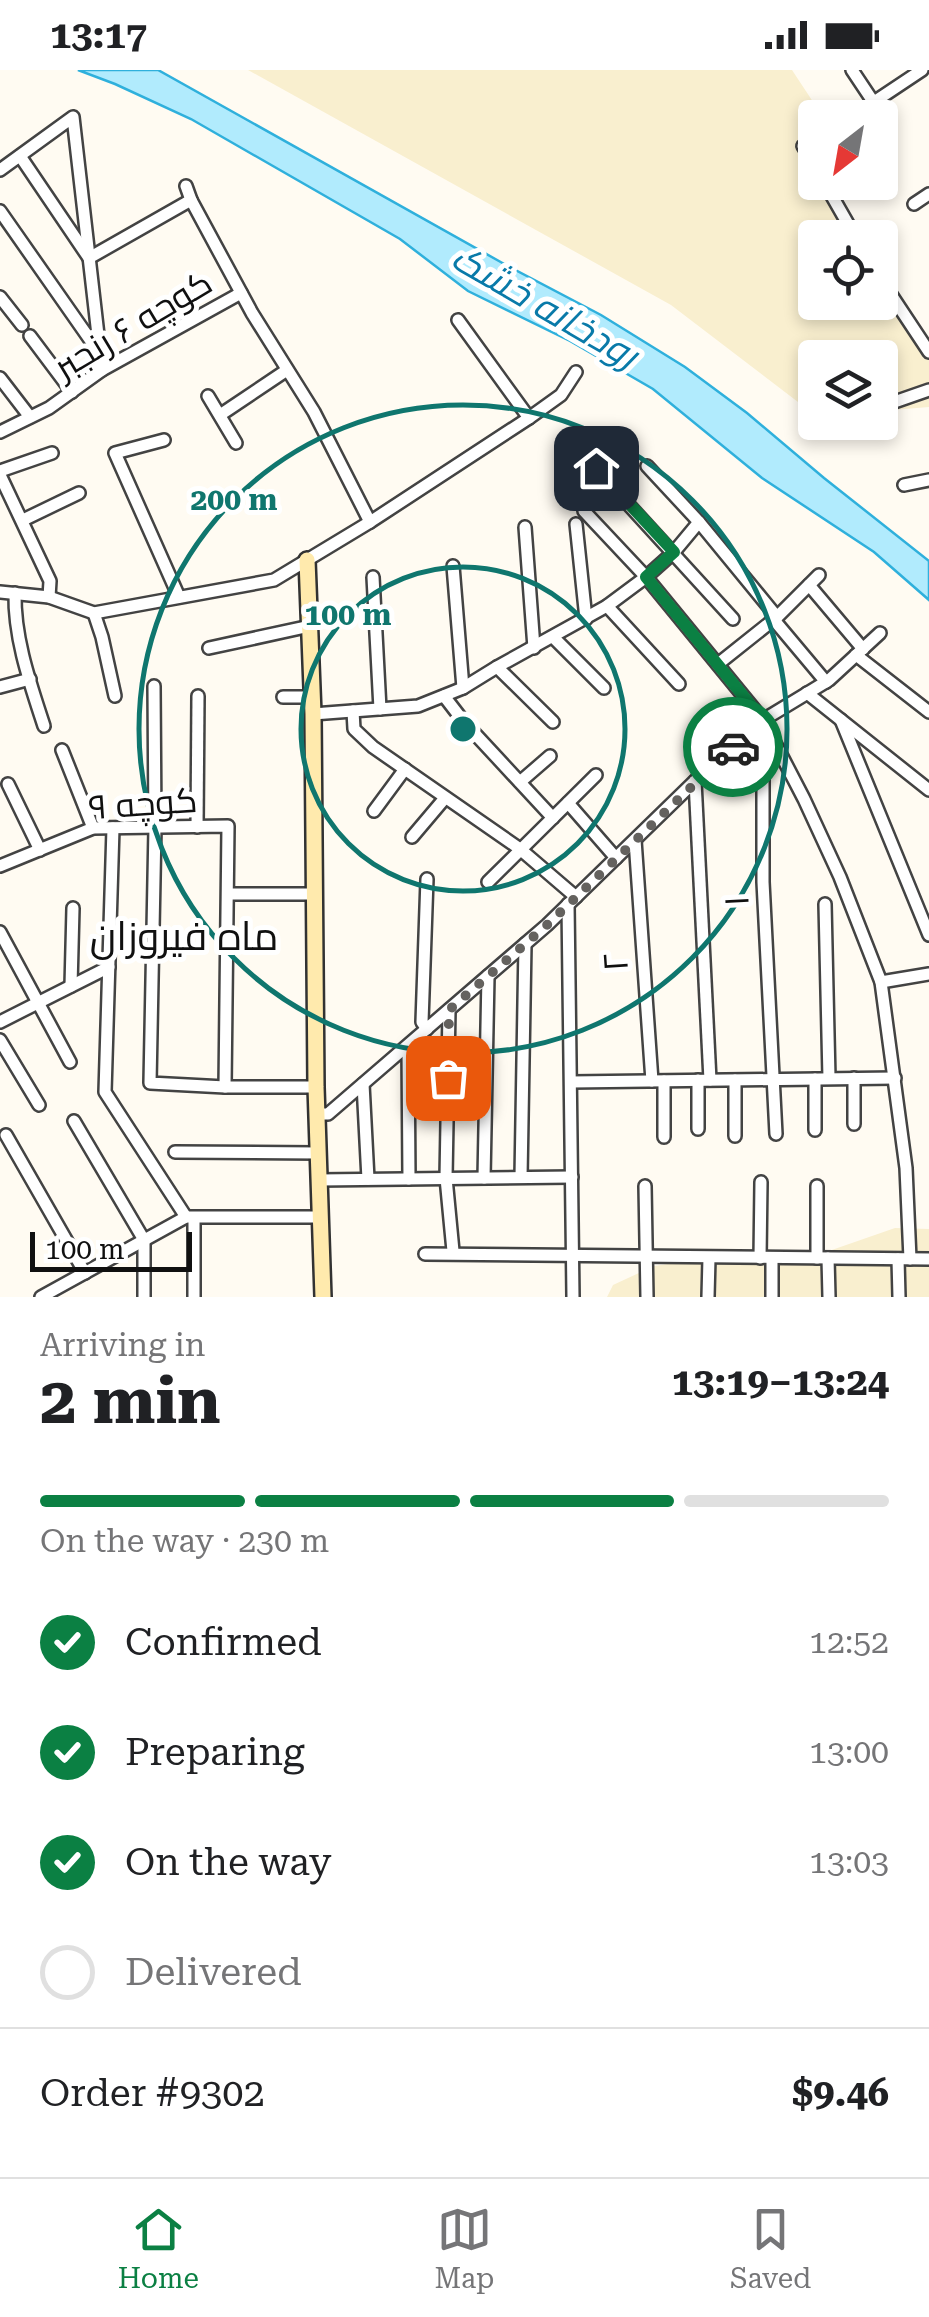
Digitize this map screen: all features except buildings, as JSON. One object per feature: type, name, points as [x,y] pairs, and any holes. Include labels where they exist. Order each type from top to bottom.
[{"type":"street","points":[[852,70],[872,100]]},
{"type":"street","points":[[878,100],[920,70]]},
{"type":"street","points":[[0,170],[73,117],[102,370]]},
{"type":"street","points":[[20,156],[89,258]]},
{"type":"street","points":[[186,186],[241,293],[314,412],[370,522]]},
{"type":"street","points":[[914,204],[929,194]]},
{"type":"street","points":[[89,258],[192,200]]},
{"type":"street","points":[[0,211],[100,354]]},
{"type":"street","name":"کوچه ۶ رنجبر","points":[[0,432],[49,408],[102,370],[241,293]]},
{"type":"street","points":[[0,296],[72,392]]},
{"type":"street","points":[[898,305],[929,352]]},
{"type":"street","points":[[458,320],[529,418]]},
{"type":"street","points":[[220,415],[288,370]]},
{"type":"street","points":[[0,592],[49,597],[94,613],[274,580],[529,418],[561,395],[576,372]]},
{"type":"street","points":[[0,378],[30,417]]},
{"type":"street","points":[[898,401],[929,390]]},
{"type":"street","points":[[208,396],[236,443]]},
{"type":"street","points":[[164,440],[114,452],[179,597]]},
{"type":"street","points":[[49,597],[50,581],[0,475],[52,454]]},
{"type":"street","points":[[647,466],[699,522],[826,682]]},
{"type":"street","points":[[596,468],[733,619]]},
{"type":"street","points":[[904,484],[929,480]]},
{"type":"street","points":[[22,520],[79,492]]},
{"type":"street","points":[[584,511],[646,577],[763,720],[826,846],[881,982],[906,1168],[899,1297]]},
{"type":"street","points":[[283,696],[312,706],[353,711],[418,706],[464,688],[607,606],[674,552],[699,522]]},
{"type":"street","points":[[576,524],[586,619]]},
{"type":"street","points":[[525,527],[534,648]]},
{"type":"street","points":[[307,560],[323,1297]]},
{"type":"street","points":[[453,566],[464,688]]},
{"type":"street","points":[[718,664],[776,618],[819,575]]},
{"type":"street","points":[[373,577],[380,709]]},
{"type":"street","points":[[809,585],[860,652],[929,712]]},
{"type":"street","points":[[15,593],[20,642],[44,726]]},
{"type":"street","points":[[607,606],[679,684]]},
{"type":"street","points":[[94,613],[114,696]]},
{"type":"street","points":[[209,648],[310,626]]},
{"type":"street","points":[[317,1114],[328,1114],[547,925],[763,720],[826,682],[880,634]]},
{"type":"street","points":[[553,637],[604,688]]},
{"type":"street","points":[[497,667],[553,722]]},
{"type":"street","points":[[0,686],[30,679]]},
{"type":"street","points":[[154,686],[150,1082],[316,1087]]},
{"type":"street","points":[[807,693],[929,790]]},
{"type":"street","points":[[197,827],[198,696]]},
{"type":"street","points":[[444,696],[553,818]]},
{"type":"street","points":[[353,711],[354,730],[372,748],[520,849],[572,900],[574,1297]]},
{"type":"street","name":"۱","points":[[763,720],[764,882],[776,1134]]},
{"type":"street","points":[[841,720],[929,935]]},
{"type":"street","points":[[62,750],[94,828]]},
{"type":"street","points":[[520,782],[550,756]]},
{"type":"street","points":[[374,811],[404,769]]},
{"type":"street","points":[[488,882],[596,775]]},
{"type":"street","points":[[695,781],[704,1080],[698,1129]]},
{"type":"street","points":[[8,784],[40,850]]},
{"type":"street","points":[[412,838],[445,798]]},
{"type":"street","points":[[568,803],[616,858]]},
{"type":"street","name":"کوچه ۹","points":[[0,866],[94,828],[228,826],[225,1087]]},
{"type":"street","points":[[113,828],[105,1092],[190,1218],[194,1297]]},
{"type":"street","name":"۲","points":[[635,840],[664,1137]]},
{"type":"street","points":[[427,878],[422,1022],[428,1029]]},
{"type":"street","points":[[228,894],[313,894]]},
{"type":"street","points":[[825,904],[829,1078]]},
{"type":"street","points":[[70,986],[73,908]]},
{"type":"street","points":[[0,932],[70,1062]]},
{"type":"street","points":[[522,1177],[525,944]]},
{"type":"street","points":[[0,1022],[109,967]]},
{"type":"street","points":[[881,982],[929,974]]},
{"type":"street","points":[[484,1178],[488,976]]},
{"type":"street","points":[[449,1010],[446,1178],[454,1251]]},
{"type":"street","points":[[0,1040],[39,1105]]},
{"type":"street","points":[[408,1046],[410,1179]]},
{"type":"street","points":[[854,1078],[854,1124]]},
{"type":"street","points":[[570,1082],[895,1078]]},
{"type":"street","points":[[815,1079],[815,1130]]},
{"type":"street","points":[[735,1080],[735,1136]]},
{"type":"street","points":[[363,1084],[368,1179]]},
{"type":"street","points":[[74,1121],[144,1240],[144,1297]]},
{"type":"street","points":[[6,1134],[85,1273]]},
{"type":"street","points":[[175,1152],[318,1153]]},
{"type":"street","points":[[319,1180],[572,1178]]},
{"type":"street","points":[[761,1182],[772,1297]]},
{"type":"street","points":[[646,1186],[648,1297]]},
{"type":"street","points":[[817,1186],[829,1297]]},
{"type":"street","points":[[41,1297],[190,1218],[320,1217]]},
{"type":"street","points":[[425,1254],[929,1259]]},
{"type":"street","points":[[708,1258],[708,1297]]},
{"type":"shaded area","points":[[248,70],[792,70],[812,100],[798,100],[798,200],[841,200],[853,220],[798,220],[798,320],[898,320],[898,293],[929,342],[929,407],[898,410],[898,340],[798,340],[798,402],[671,305]]},
{"type":"shaded area","points":[[895,1228],[929,1229],[929,1297],[607,1297],[613,1285],[654,1266],[709,1258],[826,1252]]},
{"type":"water","name":"رودخانه خشک","points":[[78,70],[158,70],[601,315],[685,367],[929,561],[929,600],[874,552],[762,478],[653,389],[570,341],[468,291],[400,239],[191,119]]},
{"type":"way so far","points":[[448,1078],[449,1010],[547,925],[733,747]]},
{"type":"district","name":"ماه فیروزان","points":[[184,936]]},
{"type":"route","points":[[596,468],[674,552],[646,577],[763,720],[733,747]]}]
